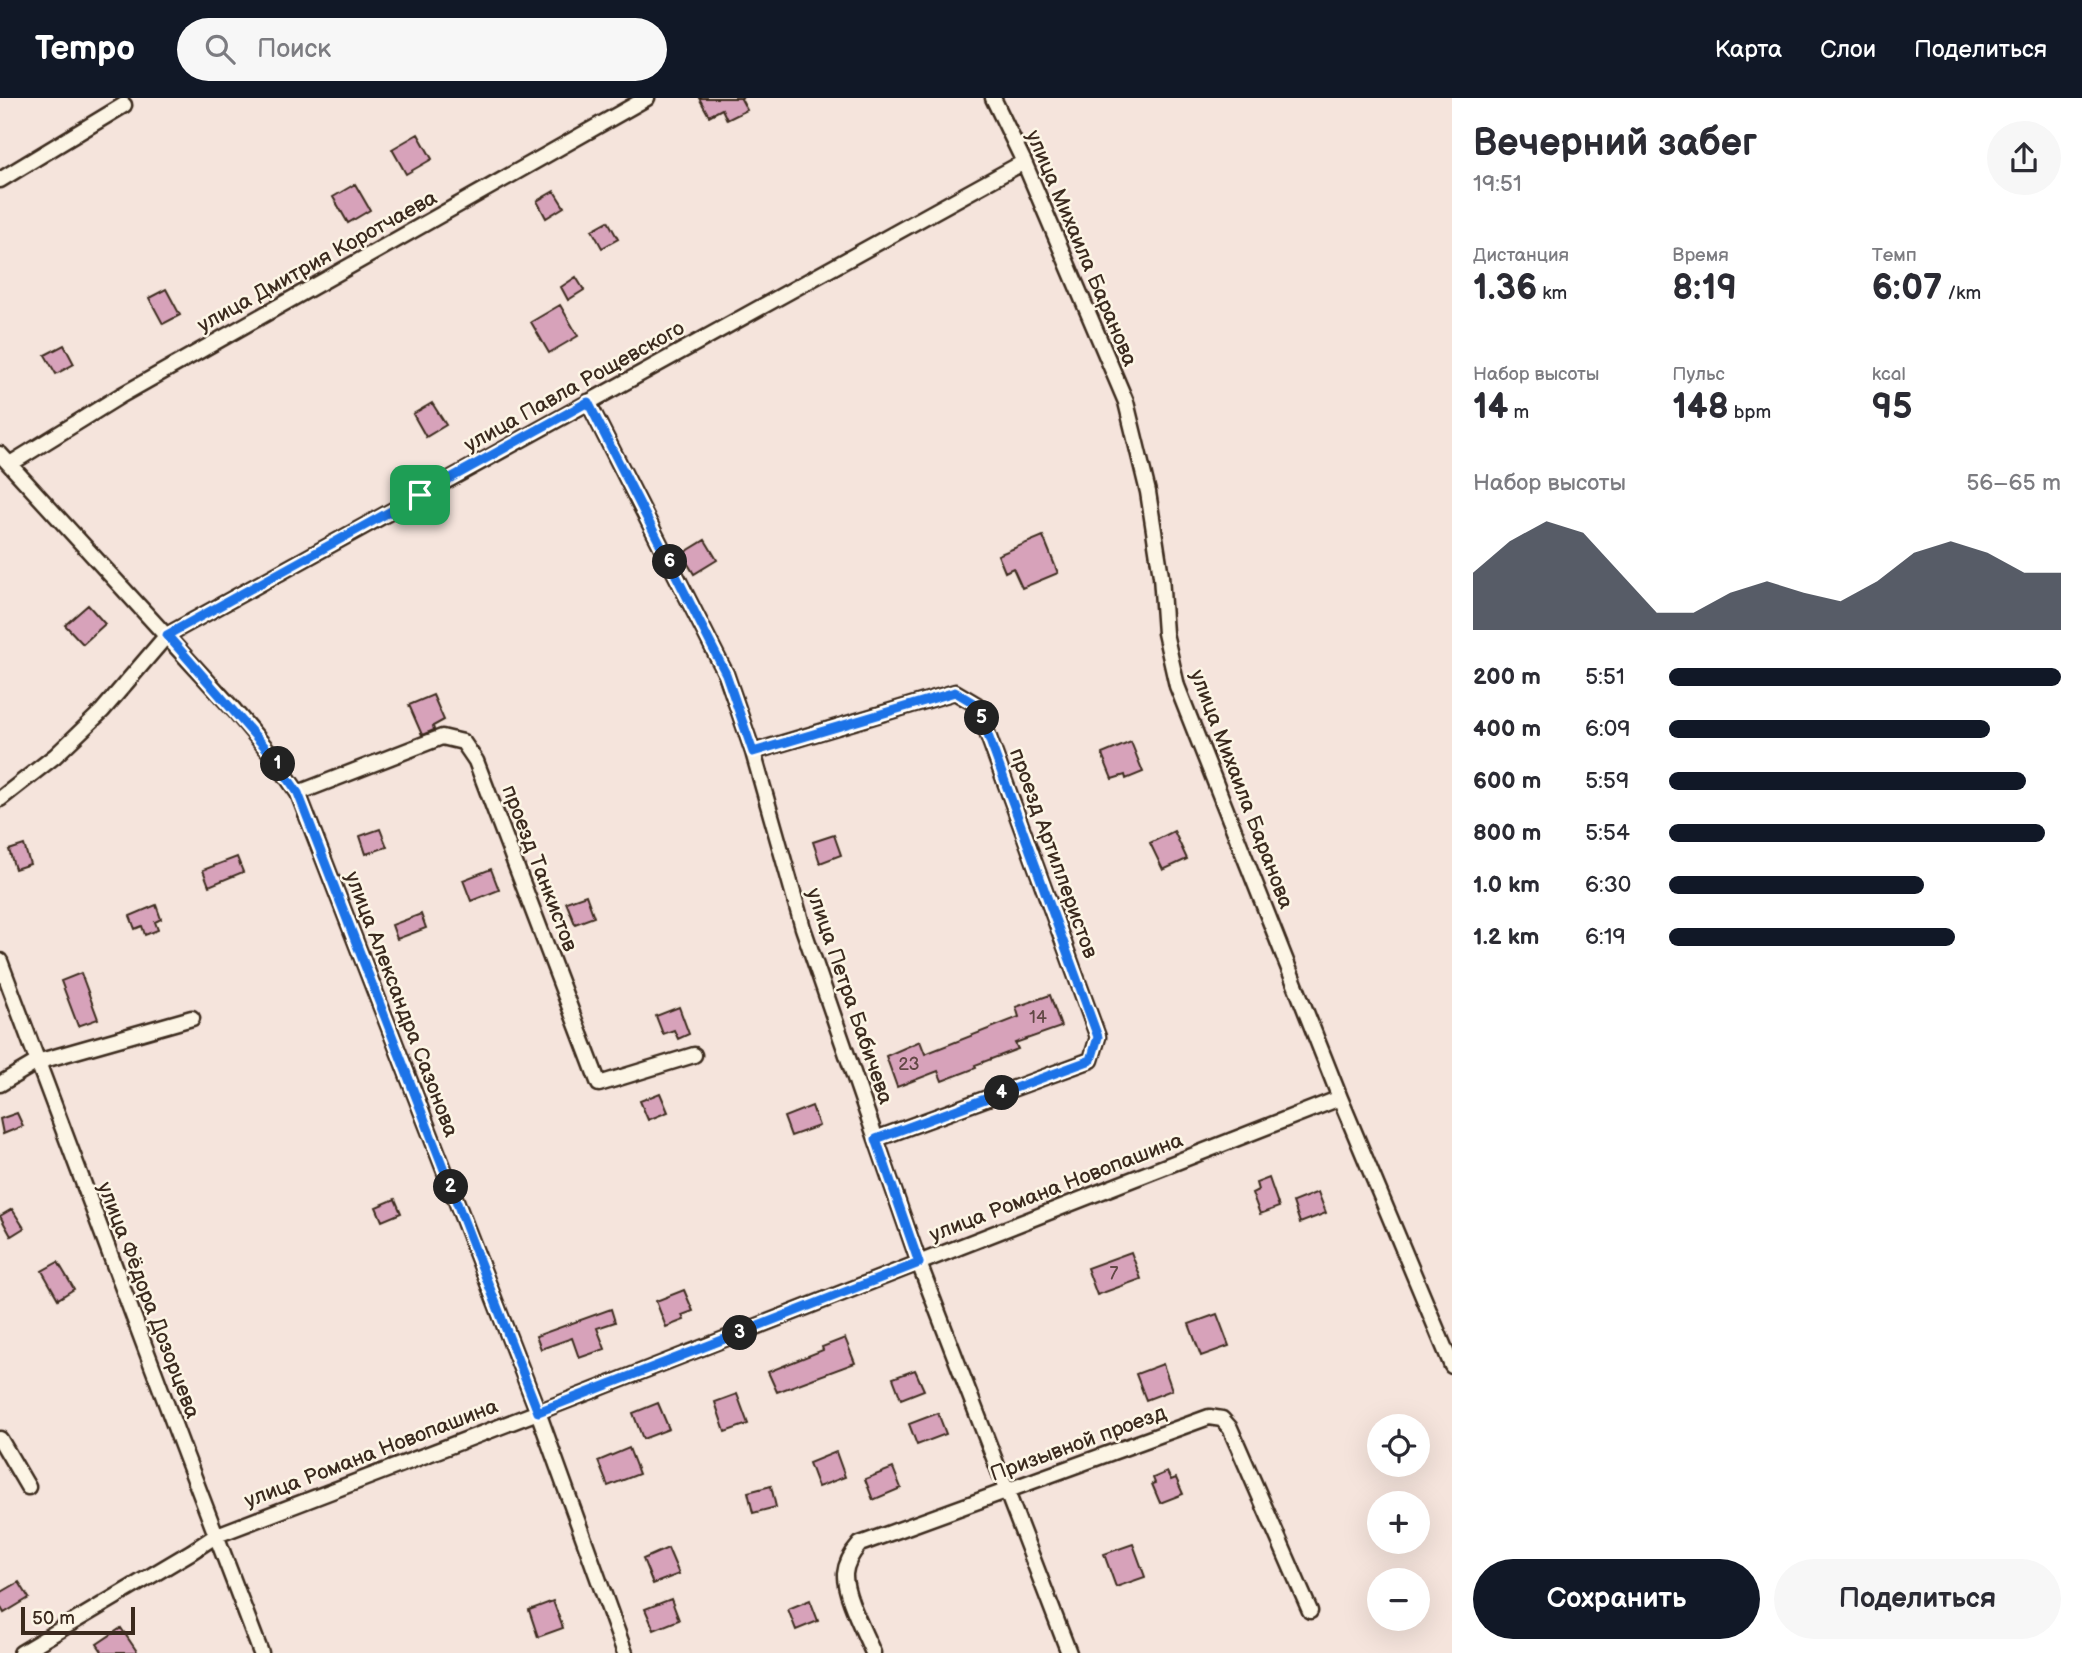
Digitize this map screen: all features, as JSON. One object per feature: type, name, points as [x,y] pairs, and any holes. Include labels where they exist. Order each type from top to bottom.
[{"type":"street","name":"улица Дмитрия Коротчаева","points":[[5,459],[120,397],[648,98]]},
{"type":"street","name":"улица Михаила Баранова","points":[[993,98],[1024,162],[1126,402],[1148,492],[1161,576],[1165,633],[1177,686],[1340,1098],[1452,1366]]},
{"type":"street","points":[[0,180],[124,105]]},
{"type":"street","name":"улица Павла Рощевского","points":[[0,799],[55,756],[93,720],[167,635],[1024,162]]},
{"type":"street","name":"улица Петра Бабичева","points":[[588,402],[726,674],[753,752],[803,928],[919,1263],[1069,1653]]},
{"type":"street","name":"улица Александра Сазонова","points":[[5,459],[167,635],[271,754],[298,793],[538,1412],[625,1653]]},
{"type":"street","name":"проезд Артиллеристов","points":[[753,752],[955,692],[977,705],[1098,1037],[1091,1060],[876,1139]]},
{"type":"street","name":"проезд Танкистов","points":[[298,793],[442,737],[463,742],[476,761],[599,1084],[694,1055]]},
{"type":"street","name":"улица Фёдора Дозорцева","points":[[0,961],[261,1653]]},
{"type":"street","points":[[0,1084],[37,1062],[192,1018]]},
{"type":"street","name":"улица Романа Новопашина","points":[[21,1653],[217,1535],[1340,1098]]},
{"type":"street","name":"Призывной проезд","points":[[873,1653],[847,1591],[847,1562],[860,1544],[1209,1417],[1222,1419],[1230,1428],[1310,1611]]},
{"type":"street","points":[[0,1439],[28,1487]]},
{"type":"building","points":[[699,98],[742,98],[747,110],[727,120],[722,109],[709,116]]},
{"type":"building","points":[[418,134],[432,159],[406,174],[392,149]]},
{"type":"building","points":[[355,184],[370,210],[348,223],[333,197]]},
{"type":"building","points":[[554,191],[564,207],[546,218],[537,201]]},
{"type":"building","points":[[608,221],[618,239],[602,248],[592,230]]},
{"type":"building","points":[[576,277],[584,290],[568,300],[561,287]]},
{"type":"building","points":[[166,289],[180,315],[163,324],[149,298]]},
{"type":"building","points":[[560,305],[578,336],[549,353],[531,322]]},
{"type":"building","points":[[64,345],[74,364],[56,374],[45,355]]},
{"type":"building","points":[[432,403],[446,425],[426,437],[413,414]]},
{"type":"building","points":[[1043,536],[1058,573],[1022,588],[1013,568],[1005,572],[998,555]]},
{"type":"building","points":[[705,540],[717,560],[694,574],[682,554]]},
{"type":"building","points":[[88,605],[105,624],[83,644],[65,625]]},
{"type":"building","points":[[433,695],[444,720],[433,726],[434,730],[422,735],[409,705]]},
{"type":"building","points":[[1131,742],[1143,772],[1126,779],[1125,775],[1112,779],[1102,754]]},
{"type":"building","points":[[380,829],[387,847],[366,854],[360,836]]},
{"type":"building","points":[[1174,831],[1187,859],[1163,870],[1150,843]]},
{"type":"building","points":[[834,835],[841,855],[820,863],[813,842]]},
{"type":"building","points":[[24,845],[30,864],[15,869],[9,850]]},
{"type":"building","points":[[237,857],[243,872],[209,886],[203,870]]},
{"type":"building","points":[[491,869],[499,890],[471,901],[463,880]]},
{"type":"building","points":[[586,895],[594,917],[575,924],[566,902]]},
{"type":"building","points":[[156,905],[161,919],[155,922],[158,930],[145,935],[142,926],[135,929],[130,916]]},
{"type":"building","points":[[421,914],[426,928],[397,939],[392,925]]},
{"type":"building","points":[[81,973],[98,1019],[78,1026],[61,981]]},
{"type":"building","points":[[1050,995],[1061,1027],[1015,1043],[1018,1049],[942,1081],[938,1071],[897,1087],[886,1056],[920,1041],[925,1054],[1019,1017],[1016,1007]]},
{"type":"building","points":[[679,1007],[689,1034],[678,1039],[674,1030],[663,1034],[656,1016]]},
{"type":"building","points":[[660,1093],[668,1112],[648,1120],[640,1101]]},
{"type":"building","points":[[812,1106],[819,1126],[791,1136],[784,1117]]},
{"type":"building","points":[[17,1113],[23,1126],[3,1134],[0,1119]]},
{"type":"building","points":[[1269,1178],[1279,1207],[1260,1214],[1252,1193],[1258,1190],[1256,1183]]},
{"type":"building","points":[[1318,1192],[1326,1213],[1300,1223],[1293,1202]]},
{"type":"building","points":[[395,1199],[401,1213],[382,1221],[376,1207]]},
{"type":"building","points":[[12,1209],[24,1228],[11,1236],[0,1216]]},
{"type":"building","points":[[1131,1252],[1141,1279],[1097,1295],[1087,1268]]},
{"type":"building","points":[[58,1262],[74,1289],[58,1299],[42,1271]]},
{"type":"building","points":[[684,1290],[693,1311],[682,1315],[684,1320],[666,1327],[656,1301]]},
{"type":"building","points":[[611,1309],[615,1322],[597,1328],[605,1349],[579,1358],[572,1338],[541,1349],[536,1336]]},
{"type":"building","points":[[1217,1314],[1229,1346],[1201,1356],[1189,1324]]},
{"type":"building","points":[[845,1338],[855,1363],[777,1392],[768,1372]]},
{"type":"building","points":[[1163,1364],[1172,1390],[1146,1400],[1136,1374]]},
{"type":"building","points":[[915,1370],[924,1390],[901,1399],[893,1378]]},
{"type":"building","points":[[737,1394],[748,1424],[725,1432],[715,1402]]},
{"type":"building","points":[[658,1403],[669,1429],[643,1439],[633,1413]]},
{"type":"building","points":[[938,1413],[946,1434],[917,1445],[909,1424]]},
{"type":"building","points":[[629,1448],[639,1474],[608,1486],[598,1461]]},
{"type":"building","points":[[836,1452],[845,1477],[818,1487],[809,1463]]},
{"type":"building","points":[[893,1468],[901,1488],[873,1500],[865,1479]]},
{"type":"building","points":[[1167,1472],[1171,1480],[1176,1478],[1183,1494],[1160,1503],[1152,1484],[1155,1483],[1153,1478]]},
{"type":"building","points":[[771,1486],[776,1507],[753,1513],[748,1492]]},
{"type":"building","points":[[1133,1544],[1145,1577],[1116,1587],[1104,1554]]},
{"type":"building","points":[[668,1548],[679,1574],[653,1584],[643,1559]]},
{"type":"building","points":[[19,1582],[29,1598],[4,1613],[0,1606],[0,1593]]},
{"type":"building","points":[[671,1599],[679,1620],[654,1630],[645,1609]]},
{"type":"building","points":[[810,1600],[818,1621],[796,1630],[788,1609]]},
{"type":"building","points":[[553,1601],[563,1628],[538,1637],[529,1610]]},
{"type":"building","points":[[121,1628],[138,1653],[103,1653],[97,1644]]},
{"type":"route","points":[[588,402],[726,674],[753,752],[955,692],[977,705],[1098,1037],[1091,1060],[876,1139],[919,1263],[538,1412],[298,793],[271,754],[167,635],[420,495],[588,402]]}]
